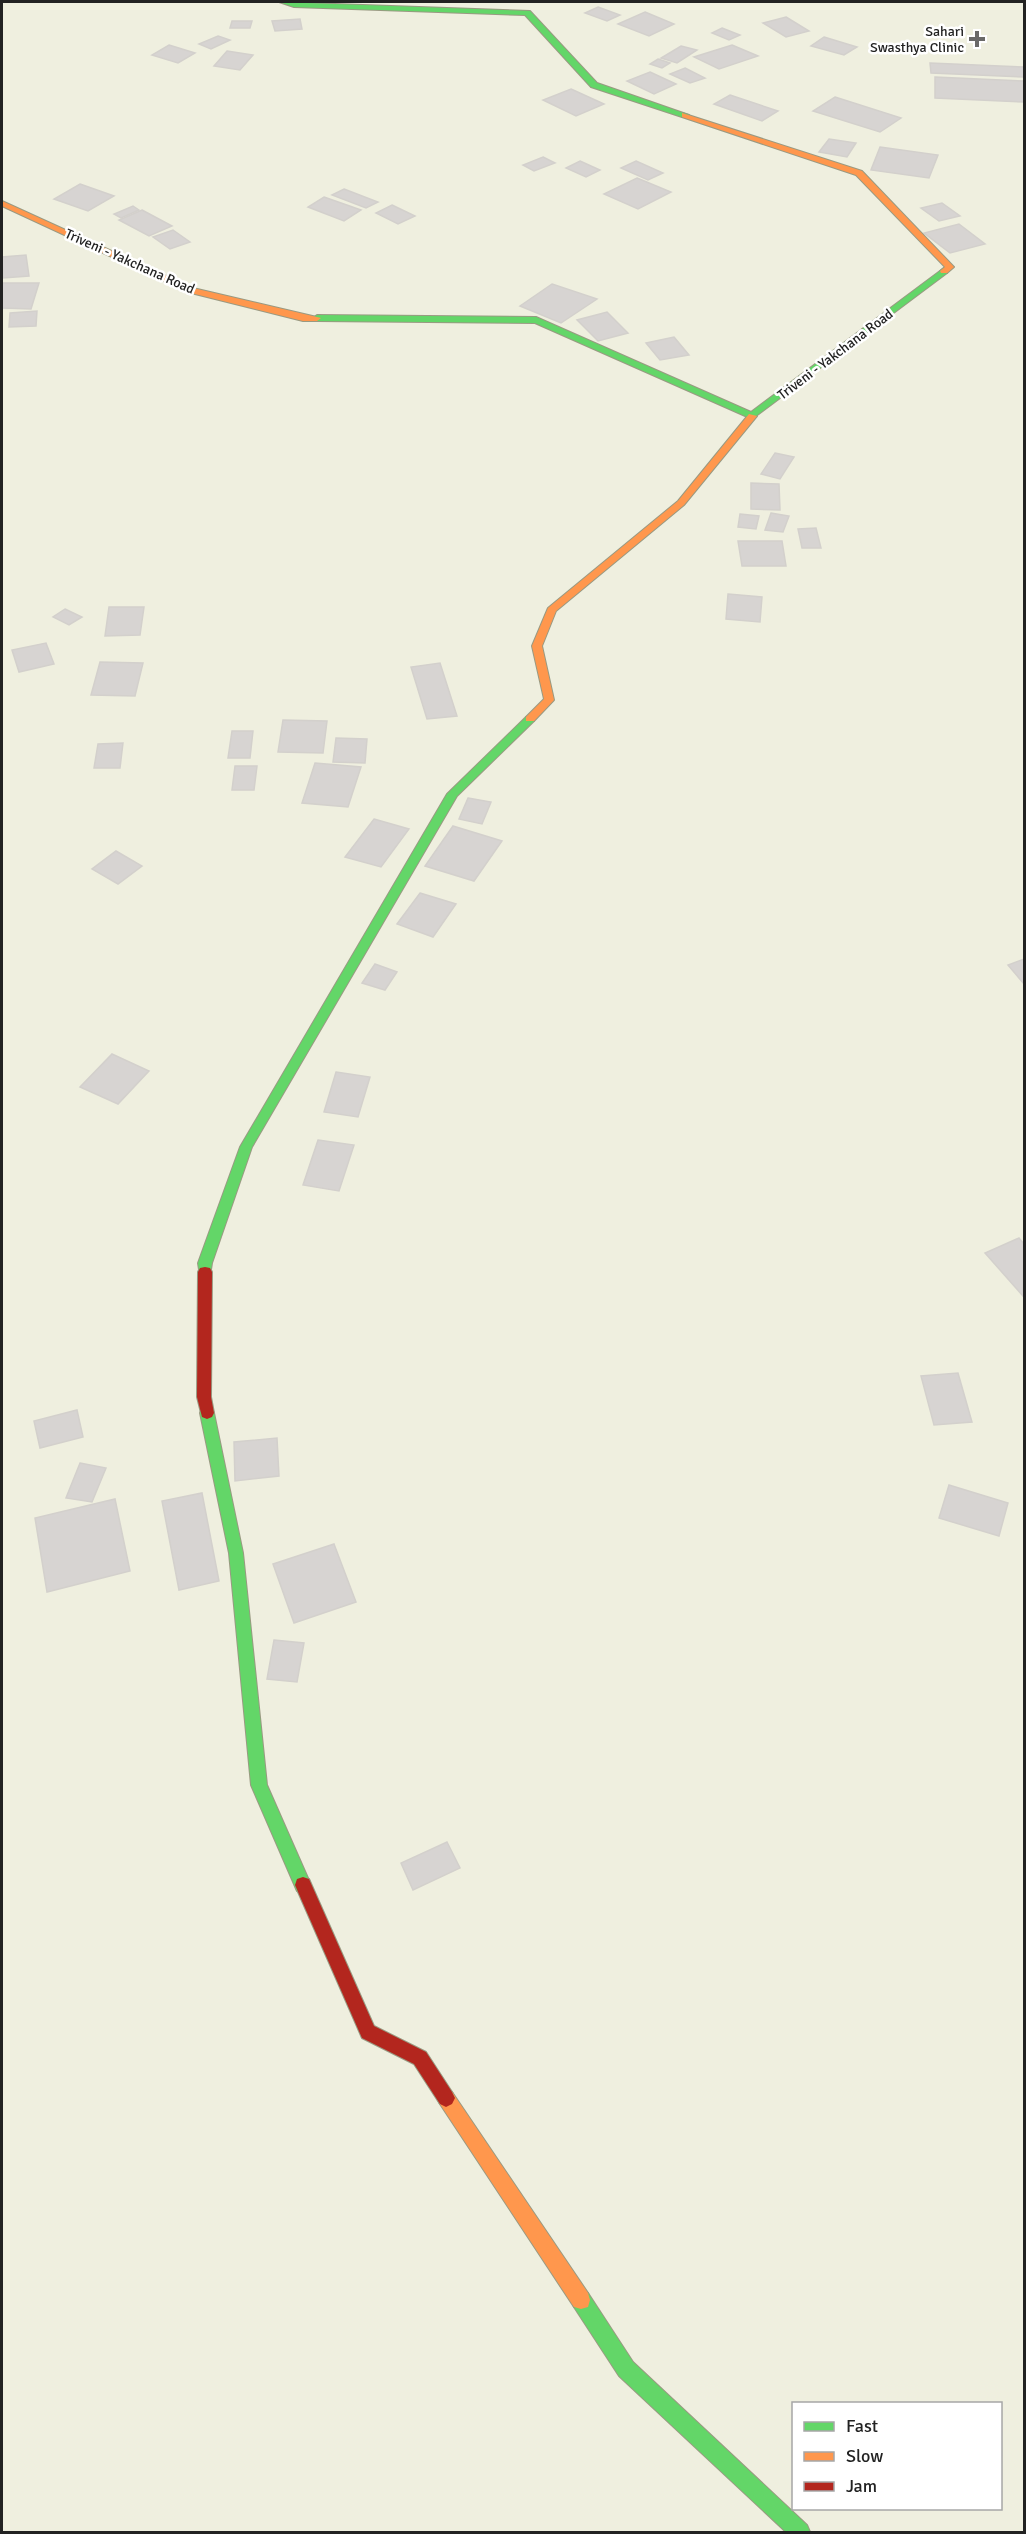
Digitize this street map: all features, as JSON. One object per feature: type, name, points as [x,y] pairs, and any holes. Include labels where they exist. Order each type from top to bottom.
[{"type":"street","name":"Triveni - Yakchana Road","points":[[2,203],[190,290],[303,318],[536,320],[752,416],[950,267],[859,172],[594,85],[527,13],[294,5],[283,2]]},
{"type":"street","points":[[752,416],[681,503],[552,610],[537,646],[549,700],[453,794],[246,1147],[205,1263],[204,1397],[236,1553],[259,1785],[368,2032],[420,2058],[626,2368],[800,2532]]},
{"type":"green space","points":[[2,2],[1024,2],[1024,2532],[2,2532]]},
{"type":"building","points":[[598,7],[620,15],[607,21],[585,13]]},
{"type":"building","points":[[645,12],[674,24],[649,36],[618,24]]},
{"type":"building","points":[[786,17],[809,31],[786,37],[763,23]]},
{"type":"building","points":[[300,19],[302,29],[275,31],[272,21]]},
{"type":"building","points":[[232,21],[252,21],[250,28],[230,28]]},
{"type":"building","points":[[722,28],[740,35],[729,40],[712,33]]},
{"type":"building","points":[[218,36],[230,40],[211,49],[199,44]]},
{"type":"building","points":[[824,37],[857,47],[844,55],[811,46]]},
{"type":"building","points":[[169,45],[195,53],[178,63],[152,55]]},
{"type":"building","points":[[732,45],[758,56],[719,69],[694,57]]},
{"type":"building","points":[[681,46],[697,50],[677,63],[661,58]]},
{"type":"building","points":[[227,51],[253,55],[240,70],[214,66]]},
{"type":"building","points":[[658,59],[670,63],[662,68],[650,64]]},
{"type":"building","points":[[930,63],[1024,67],[1024,77],[931,73]]},
{"type":"building","points":[[685,68],[705,78],[690,83],[670,74]]},
{"type":"building","points":[[650,72],[676,84],[654,94],[627,81]]},
{"type":"building","points":[[935,77],[1024,81],[1024,102],[935,98]]},
{"type":"building","points":[[571,89],[604,104],[576,116],[543,100]]},
{"type":"building","points":[[730,95],[778,111],[762,121],[714,104]]},
{"type":"building","points":[[835,97],[901,118],[880,132],[813,111]]},
{"type":"building","points":[[829,139],[856,143],[847,157],[819,152]]},
{"type":"building","points":[[880,147],[938,155],[929,178],[871,170]]},
{"type":"building","points":[[543,157],[555,163],[534,171],[523,165]]},
{"type":"building","points":[[580,161],[600,170],[586,177],[566,168]]},
{"type":"building","points":[[636,161],[663,173],[648,180],[621,168]]},
{"type":"building","points":[[637,178],[671,192],[638,209],[604,194]]},
{"type":"building","points":[[80,184],[114,196],[88,211],[54,199]]},
{"type":"building","points":[[344,189],[378,202],[366,208],[332,195]]},
{"type":"building","points":[[324,197],[361,210],[344,221],[308,207]]},
{"type":"building","points":[[942,203],[960,216],[939,221],[921,208]]},
{"type":"building","points":[[392,205],[415,216],[398,224],[376,213]]},
{"type":"building","points":[[133,206],[139,210],[121,218],[114,214]]},
{"type":"building","points":[[142,210],[172,226],[149,236],[119,220]]},
{"type":"building","points":[[959,224],[985,244],[950,253],[924,233]]},
{"type":"building","points":[[173,230],[190,242],[170,249],[153,237]]},
{"type":"building","points":[[26,255],[29,276],[3,278],[2,257]]},
{"type":"building","points":[[2,283],[39,283],[31,309],[2,308]]},
{"type":"building","points":[[552,284],[597,299],[561,323],[520,306]]},
{"type":"building","points":[[37,311],[36,326],[9,327],[10,313]]},
{"type":"building","points":[[607,312],[628,333],[598,341],[577,320]]},
{"type":"building","points":[[674,337],[689,355],[660,360],[646,343]]},
{"type":"building","points":[[775,453],[794,457],[780,479],[761,474]]},
{"type":"building","points":[[751,483],[779,484],[780,510],[751,509]]},
{"type":"building","points":[[771,513],[789,516],[783,532],[765,530]]},
{"type":"building","points":[[740,514],[759,516],[756,529],[738,527]]},
{"type":"building","points":[[816,528],[821,548],[802,548],[798,529]]},
{"type":"building","points":[[738,541],[782,541],[786,566],[742,566]]},
{"type":"building","points":[[728,594],[762,597],[760,622],[726,619]]},
{"type":"building","points":[[109,607],[144,607],[140,635],[105,636]]},
{"type":"building","points":[[65,609],[82,617],[69,625],[53,617]]},
{"type":"building","points":[[46,643],[54,664],[19,672],[12,650]]},
{"type":"building","points":[[100,662],[143,663],[135,696],[91,695]]},
{"type":"building","points":[[440,663],[457,716],[427,719],[411,667]]},
{"type":"building","points":[[283,720],[327,721],[323,753],[278,752]]},
{"type":"building","points":[[232,731],[253,731],[250,758],[228,758]]},
{"type":"building","points":[[336,738],[367,739],[365,763],[333,762]]},
{"type":"building","points":[[123,743],[120,768],[94,768],[98,744]]},
{"type":"building","points":[[315,763],[361,767],[348,807],[302,803]]},
{"type":"building","points":[[235,766],[257,766],[254,790],[232,790]]},
{"type":"building","points":[[468,798],[491,802],[482,824],[459,819]]},
{"type":"building","points":[[374,819],[409,829],[381,867],[345,857]]},
{"type":"building","points":[[453,826],[502,841],[474,881],[425,866]]},
{"type":"building","points":[[116,851],[142,866],[118,884],[92,869]]},
{"type":"building","points":[[420,893],[456,904],[433,937],[397,924]]},
{"type":"building","points":[[1024,959],[1024,984],[1008,965]]},
{"type":"building","points":[[375,964],[397,972],[385,990],[362,983]]},
{"type":"building","points":[[112,1054],[149,1071],[118,1104],[80,1087]]},
{"type":"building","points":[[336,1072],[370,1077],[358,1117],[324,1112]]},
{"type":"building","points":[[318,1140],[354,1145],[339,1191],[303,1185]]},
{"type":"building","points":[[1019,1238],[1024,1244],[1023,1296],[985,1253]]},
{"type":"building","points":[[958,1373],[972,1422],[934,1425],[921,1376]]},
{"type":"building","points":[[77,1410],[83,1437],[40,1448],[34,1421]]},
{"type":"building","points":[[277,1438],[279,1476],[235,1481],[234,1442]]},
{"type":"building","points":[[80,1463],[106,1468],[92,1502],[66,1498]]},
{"type":"building","points":[[949,1485],[1008,1503],[999,1536],[939,1518]]},
{"type":"building","points":[[202,1493],[219,1581],[179,1590],[162,1501]]},
{"type":"building","points":[[115,1499],[130,1571],[47,1592],[35,1518]]},
{"type":"building","points":[[334,1544],[356,1602],[294,1623],[273,1564]]},
{"type":"building","points":[[274,1640],[304,1643],[297,1682],[267,1679]]},
{"type":"building","points":[[447,1842],[460,1868],[413,1890],[401,1863]]},
{"type":"traffic: fast","points":[[283,2],[294,5],[527,13],[594,85],[685,115]]},
{"type":"traffic: fast","points":[[317,318],[536,320],[752,416],[944,271]]},
{"type":"traffic: fast","points":[[205,1272],[205,1263],[246,1147],[453,794],[530,719]]},
{"type":"traffic: fast","points":[[207,1413],[236,1553],[259,1785],[303,1885]]},
{"type":"traffic: fast","points":[[581,2300],[626,2369],[800,2532]]},
{"type":"traffic: slow","points":[[685,115],[859,173],[950,267],[944,271]]},
{"type":"traffic: slow","points":[[2,203],[190,290],[303,318],[317,318]]},
{"type":"traffic: slow","points":[[530,719],[549,700],[537,646],[552,610],[681,503],[752,416]]},
{"type":"traffic: slow","points":[[446,2098],[581,2300]]},
{"type":"traffic: jam","points":[[205,1272],[204,1397],[207,1413]]},
{"type":"traffic: jam","points":[[303,1885],[368,2032],[420,2058],[446,2098]]},
{"type":"place","name":"Sahari Swasthya Clinic","points":[[977,39]]}]
